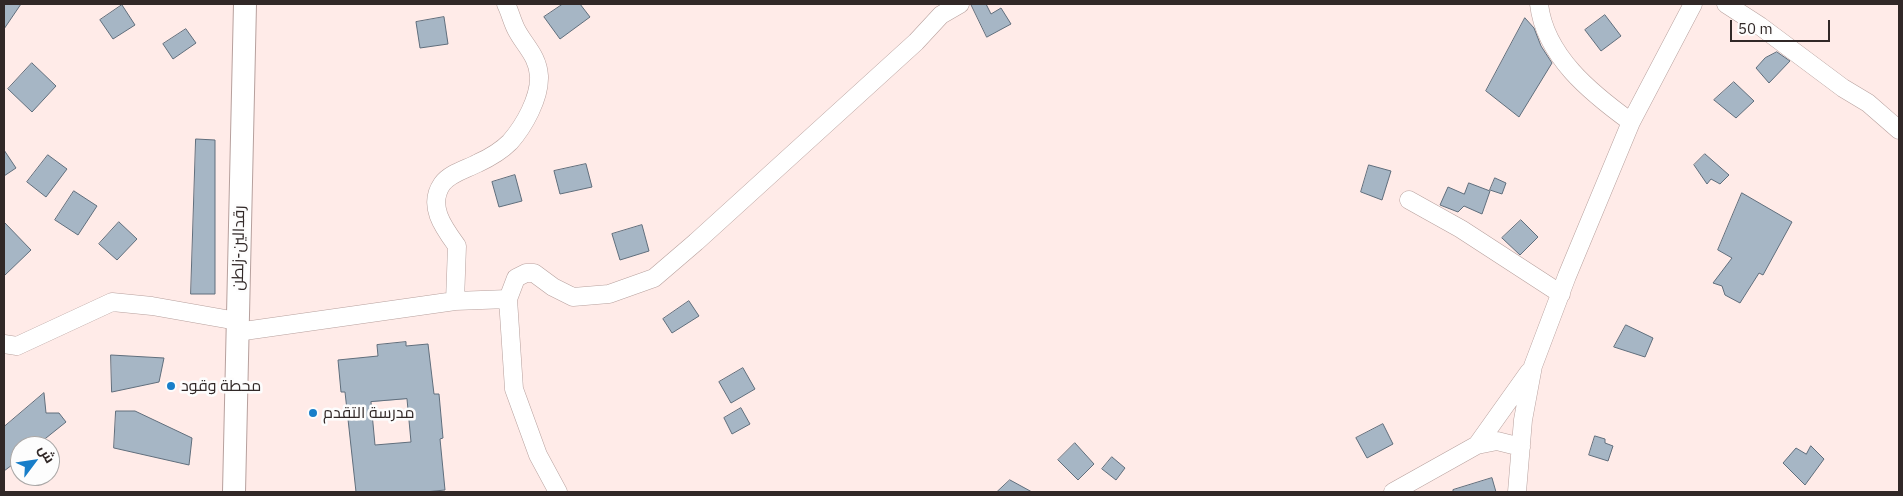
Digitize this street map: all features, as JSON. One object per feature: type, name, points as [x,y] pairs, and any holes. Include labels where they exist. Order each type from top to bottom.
[{"type":"main road","name":"رقدالين-زلطن","points":[[234,492],[243,6]]},
{"type":"street","points":[[455,301],[457,246],[438,216],[435,203],[441,185],[450,177],[478,163],[509,142],[530,111],[536,97],[539,77],[537,64],[532,51],[516,30],[506,4]]},
{"type":"street","points":[[558,492],[538,455],[514,389],[508,299],[516,278],[526,273],[534,273],[553,287],[573,297],[609,294],[654,278],[916,42],[941,15],[960,4]]},
{"type":"street","points":[[1539,4],[1545,30],[1556,53],[1600,100],[1631,122]]},
{"type":"street","points":[[1517,492],[1523,420],[1533,366],[1592,213],[1631,122],[1693,4]]},
{"type":"street","points":[[1726,4],[1760,26],[1843,88],[1868,103],[1899,130]]},
{"type":"street","points":[[1409,200],[1461,229],[1561,294]]},
{"type":"street","points":[[4,344],[17,346],[112,302],[152,306],[237,326],[455,301],[508,299]]},
{"type":"street","points":[[1477,445],[1533,366]]},
{"type":"street","points":[[1394,492],[1477,445],[1497,441],[1521,447]]},
{"type":"building","points":[[4,4],[21,4],[4,29]]},
{"type":"building","points":[[563,4],[580,4],[590,17],[560,39],[544,17]]},
{"type":"building","points":[[971,4],[986,4],[991,14],[1001,8],[1011,24],[987,37]]},
{"type":"building","points":[[122,5],[135,25],[113,39],[100,20]]},
{"type":"building","points":[[1605,15],[1621,36],[1601,51],[1585,30]]},
{"type":"building","points":[[444,17],[448,44],[420,48],[416,22]]},
{"type":"building","points":[[1525,18],[1534,28],[1541,46],[1552,63],[1519,117],[1486,91]]},
{"type":"building","points":[[186,29],[196,43],[173,59],[163,44]]},
{"type":"building","points":[[1777,52],[1790,61],[1769,83],[1756,68],[1765,58]]},
{"type":"building","points":[[32,63],[56,86],[32,112],[8,89]]},
{"type":"building","points":[[1734,82],[1754,101],[1736,118],[1714,100]]},
{"type":"building","points":[[196,139],[215,140],[215,294],[191,294]]},
{"type":"building","points":[[4,150],[16,168],[4,176]]},
{"type":"building","points":[[1705,154],[1729,175],[1720,184],[1711,179],[1707,184],[1694,165]]},
{"type":"building","points":[[48,155],[67,169],[46,197],[27,182]]},
{"type":"building","points":[[586,164],[592,187],[560,194],[554,171]]},
{"type":"building","points":[[1369,165],[1391,171],[1382,200],[1361,192]]},
{"type":"building","points":[[515,175],[522,201],[499,207],[492,182]]},
{"type":"building","points":[[1495,178],[1506,183],[1502,194],[1490,190]]},
{"type":"building","points":[[1469,183],[1490,191],[1482,214],[1464,206],[1458,212],[1440,205],[1448,187],[1464,194]]},
{"type":"building","points":[[74,191],[97,206],[78,235],[55,220]]},
{"type":"building","points":[[1742,193],[1792,222],[1763,275],[1759,273],[1740,303],[1725,295],[1722,286],[1713,283],[1732,258],[1718,250]]},
{"type":"building","points":[[1521,220],[1538,237],[1520,255],[1502,238]]},
{"type":"building","points":[[4,222],[31,250],[4,276]]},
{"type":"building","points":[[119,222],[137,239],[117,260],[99,244]]},
{"type":"building","points":[[642,225],[649,251],[620,260],[612,234]]},
{"type":"building","points":[[689,301],[699,316],[672,333],[663,319]]},
{"type":"building","points":[[1626,325],[1653,338],[1645,357],[1614,347]]},
{"type":"building","points":[[406,342],[406,346],[428,344],[434,394],[439,394],[443,438],[440,439],[445,490],[425,492],[356,492],[345,392],[341,392],[338,360],[378,356],[377,345]],"holes":[[[407,399],[411,442],[375,445],[371,402]]]},
{"type":"building","points":[[111,355],[164,358],[159,382],[112,392]]},
{"type":"building","points":[[743,368],[755,389],[731,403],[719,382]]},
{"type":"building","points":[[44,393],[46,413],[59,413],[66,422],[48,436],[10,436],[10,466],[4,471],[4,427]]},
{"type":"building","points":[[741,408],[750,424],[732,434],[724,418]]},
{"type":"building","points":[[116,411],[135,411],[192,438],[189,465],[114,448]]},
{"type":"building","points":[[1383,424],[1393,444],[1367,458],[1356,438]]},
{"type":"building","points":[[1595,436],[1605,439],[1605,443],[1613,446],[1608,461],[1589,455]]},
{"type":"building","points":[[1075,443],[1094,464],[1078,480],[1058,460]]},
{"type":"building","points":[[1811,446],[1824,459],[1805,485],[1783,463],[1796,448],[1806,454]]},
{"type":"building","points":[[1112,457],[1125,468],[1116,480],[1102,469]]},
{"type":"building","points":[[1492,478],[1496,492],[1453,492],[1453,490]]},
{"type":"building","points":[[1010,480],[1032,492],[997,492]]},
{"type":"place","name":"محطة وقود","points":[[171,386]]},
{"type":"place","name":"مدرسة التقدم","points":[[313,413]]}]
